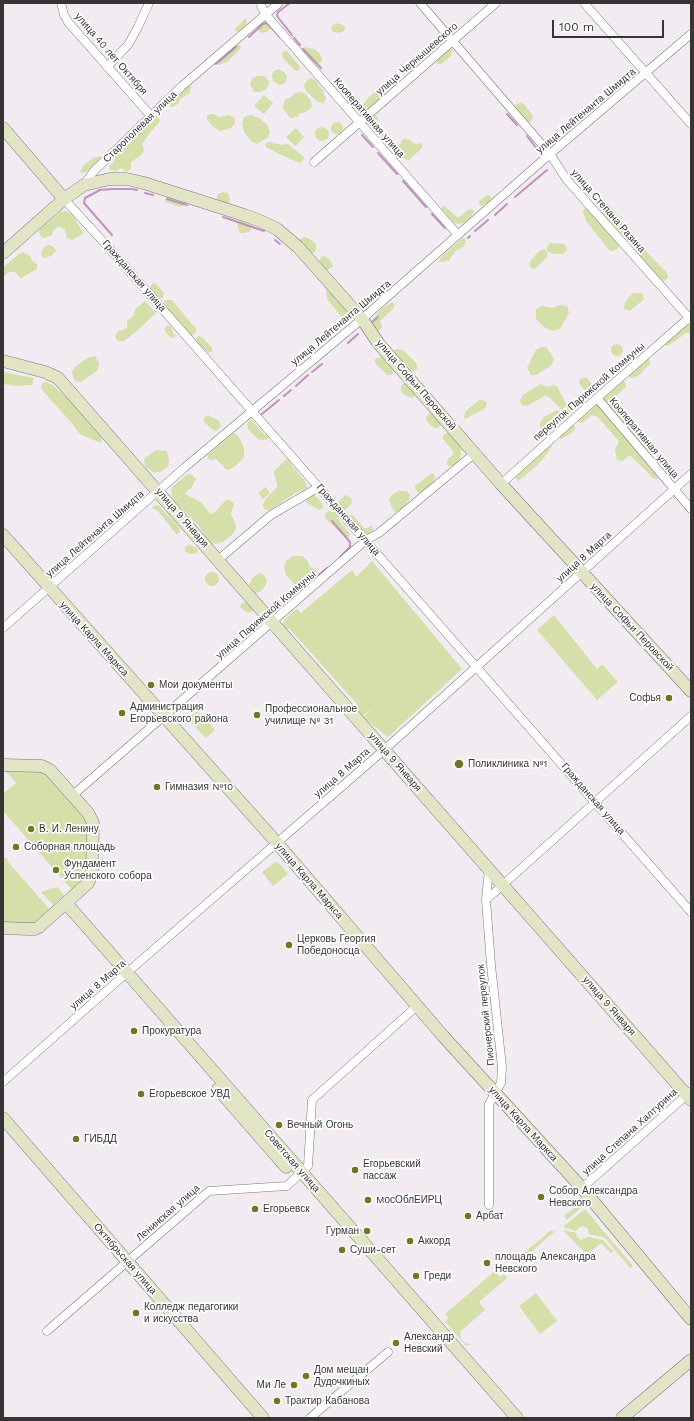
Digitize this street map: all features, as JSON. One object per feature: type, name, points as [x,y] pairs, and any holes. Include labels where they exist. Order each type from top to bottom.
[{"type":"street","name":"улица 40 лет Октября","points":[[61,3],[64,15],[68,22],[151,116]]},
{"type":"street","points":[[107,67],[128,45],[149,3]]},
{"type":"street","name":"Кооперативная улица","points":[[260,3],[266,14],[458,234]]},
{"type":"street","name":"Старополевая улица","points":[[3,253],[64,199],[84,185],[93,172],[182,86],[279,3]]},
{"type":"street","name":"улица Степана Разина","points":[[420,3],[550,154],[567,180],[690,318]]},
{"type":"street","name":"улица Чернышевского","points":[[314,162],[496,3]]},
{"type":"street","points":[[584,3],[691,124]]},
{"type":"street","name":"улица Лейтенанта Шмидта","points":[[3,628],[184,468],[362,319],[550,154],[691,34]]},
{"type":"street","name":"Гражданская улица","points":[[3,128],[691,912]]},
{"type":"street","name":"улица Софьи Перовской","points":[[84,185],[110,179],[127,179],[144,183],[244,215],[271,226],[285,236],[298,247],[362,319],[379,344],[501,484],[691,691]]},
{"type":"street","name":"переулок Парижской Коммуны","points":[[501,484],[597,398],[690,318]]},
{"type":"street","name":"улица 9 Января","points":[[3,361],[45,372],[58,378],[690,1096]]},
{"type":"street","name":"Кооперативная улица","points":[[597,398],[691,509]]},
{"type":"street","name":"улица Парижской Коммуны","points":[[73,795],[366,540],[379,533],[475,453]]},
{"type":"street","name":"улица 8 Марта","points":[[3,1082],[384,750],[691,474]]},
{"type":"street","points":[[218,560],[271,515],[319,487]]},
{"type":"street","name":"улица Карла Маркса","points":[[3,535],[163,717],[277,843],[443,1036],[582,1188],[691,1319]]},
{"type":"street","points":[[486,900],[691,716]]},
{"type":"street","points":[[3,765],[45,767],[50,770],[88,812],[93,823],[92,873],[88,883],[50,918],[35,929],[3,928]]},
{"type":"street","name":"Пионерский переулок","points":[[488,1205],[489,1104],[501,1083],[502,1067],[491,965],[486,900],[489,868]]},
{"type":"street","name":"Советская улица","points":[[64,905],[299,1175],[517,1418]]},
{"type":"street","points":[[299,1175],[308,1166],[312,1100],[417,1006]]},
{"type":"street","name":"улица Степана Халтурина","points":[[582,1188],[690,1096]]},
{"type":"street","name":"Октябрьская улица","points":[[3,1118],[263,1418]]},
{"type":"street","name":"Советская улица","points":[[299,1175],[506,1418]]},
{"type":"street","name":"Ленинская улица","points":[[47,1331],[209,1191],[287,1186],[299,1175]]},
{"type":"street","points":[[310,1418],[388,1352]]},
{"type":"street","points":[[622,1418],[691,1360]]},
{"type":"street","points":[[634,1418],[691,1370]]},
{"type":"green space","points":[[246,19],[246,25],[242,31],[236,32],[235,29],[243,20]]},
{"type":"green space","points":[[265,20],[271,24],[271,28],[267,32],[261,33],[258,26]]},
{"type":"green space","points":[[337,23],[345,26],[344,31],[340,33],[333,32],[331,29],[332,26]]},
{"type":"green space","points":[[236,44],[240,45],[241,48],[227,62],[219,65],[217,63],[225,53]]},
{"type":"green space","points":[[304,47],[315,49],[322,57],[322,61],[318,64],[314,63],[303,51]]},
{"type":"green space","points":[[450,48],[453,50],[451,56],[441,64],[438,64],[436,61],[437,58]]},
{"type":"green space","points":[[287,51],[300,67],[298,71],[295,71],[283,58],[282,53]]},
{"type":"green space","points":[[279,69],[287,76],[286,82],[281,85],[273,81],[272,74],[274,71]]},
{"type":"green space","points":[[265,76],[269,82],[267,89],[260,92],[254,92],[250,84],[252,78]]},
{"type":"green space","points":[[310,78],[316,80],[323,90],[326,99],[324,103],[318,102],[306,91],[304,86]]},
{"type":"green space","points":[[335,80],[342,84],[341,90],[337,91],[333,88],[332,82]]},
{"type":"green space","points":[[188,85],[191,86],[190,93],[180,99],[178,104],[172,107],[168,105],[166,107],[178,93],[181,93]]},
{"type":"green space","points":[[383,87],[387,91],[385,96],[368,110],[364,109],[364,103],[369,97],[377,89]]},
{"type":"green space","points":[[301,92],[306,94],[311,101],[312,107],[304,113],[300,113],[297,117],[290,118],[283,109],[285,99],[290,98],[295,93]]},
{"type":"green space","points":[[354,94],[361,103],[360,110],[350,108],[346,101],[347,97]]},
{"type":"green space","points":[[264,95],[273,103],[264,114],[254,106]]},
{"type":"green space","points":[[516,104],[524,104],[533,116],[532,120],[528,123],[516,110]]},
{"type":"green space","points":[[213,114],[219,117],[229,115],[234,117],[235,123],[231,128],[220,131],[212,126],[207,119],[207,115]]},
{"type":"green space","points":[[157,115],[160,121],[142,144],[144,150],[141,155],[131,162],[131,169],[126,172],[121,168],[117,171],[110,170],[109,166],[114,162],[115,156]]},
{"type":"green space","points":[[251,115],[261,119],[268,126],[270,132],[267,138],[257,144],[251,141],[244,132],[242,123],[244,117]]},
{"type":"green space","points":[[375,115],[378,118],[377,124],[384,133],[398,144],[405,139],[410,140],[415,144],[421,143],[423,147],[409,160],[401,158],[374,130],[371,123],[371,117]]},
{"type":"green space","points":[[337,122],[341,124],[343,128],[341,132],[337,134],[333,132],[331,128],[333,124]]},
{"type":"green space","points":[[322,127],[327,129],[329,134],[327,139],[322,141],[317,139],[315,134],[317,129]]},
{"type":"green space","points":[[296,128],[304,137],[295,146],[286,137]]},
{"type":"green space","points":[[269,142],[283,145],[288,144],[304,157],[304,159],[300,163],[279,154],[266,147],[265,144]]},
{"type":"green space","points":[[100,156],[100,159],[87,171],[83,173],[80,172],[83,166],[93,158]]},
{"type":"green space","points":[[223,192],[228,193],[230,200],[224,211],[217,201],[217,195]]},
{"type":"green space","points":[[487,195],[491,198],[490,202],[481,206],[479,201]]},
{"type":"green space","points":[[167,196],[184,200],[186,203],[184,206],[179,207],[166,202],[165,199]]},
{"type":"green space","points":[[601,200],[606,202],[614,210],[627,228],[628,232],[626,234],[619,232],[604,218],[599,203]]},
{"type":"green space","points":[[443,205],[458,218],[469,209],[474,210],[474,212],[470,218],[463,223],[458,224],[454,223],[442,209]]},
{"type":"green space","points":[[585,208],[588,209],[620,245],[617,249],[612,251],[609,250],[586,221],[583,211]]},
{"type":"green space","points":[[66,211],[73,215],[83,233],[85,233],[72,240],[67,238],[65,230],[59,226],[54,230],[51,236],[44,238],[40,236],[40,229],[60,212]]},
{"type":"green space","points":[[240,220],[252,224],[250,231],[240,233],[237,224]]},
{"type":"green space","points":[[304,237],[310,239],[316,244],[316,250],[313,253],[310,253],[300,244],[299,240]]},
{"type":"green space","points":[[463,238],[465,238],[466,241],[463,247],[455,251],[449,261],[439,262],[441,257]]},
{"type":"green space","points":[[550,243],[564,244],[567,250],[563,254],[554,254],[547,251],[547,247]]},
{"type":"green space","points":[[639,244],[667,273],[668,278],[664,281],[656,277],[636,252],[635,246]]},
{"type":"green space","points":[[49,245],[54,247],[56,251],[51,256],[44,258],[41,254],[43,248]]},
{"type":"green space","points":[[545,249],[548,253],[547,257],[535,269],[531,268],[529,264],[532,259],[539,251]]},
{"type":"green space","points":[[22,252],[30,256],[32,261],[37,264],[37,269],[21,278],[15,272],[9,272],[3,277],[3,267]]},
{"type":"green space","points":[[325,256],[329,259],[333,267],[327,270],[321,266],[320,260],[321,257]]},
{"type":"green space","points":[[154,282],[164,293],[163,298],[159,298],[152,293],[150,287]]},
{"type":"green space","points":[[330,287],[349,308],[346,319],[343,319],[328,300],[326,293],[327,288]]},
{"type":"green space","points":[[633,293],[642,293],[644,299],[630,311],[624,309],[625,302]]},
{"type":"green space","points":[[172,300],[196,329],[196,332],[192,336],[185,331],[166,310],[164,301]]},
{"type":"green space","points":[[145,301],[153,310],[158,311],[124,341],[118,341],[115,337],[118,331],[127,328],[127,321],[134,315],[135,309]]},
{"type":"green space","points":[[392,302],[395,305],[393,309],[380,321],[382,327],[380,330],[373,330],[372,320],[381,309]]},
{"type":"green space","points":[[560,305],[567,306],[569,313],[560,329],[553,331],[544,327],[536,319],[536,309],[542,306],[552,308]]},
{"type":"green space","points":[[691,321],[691,333],[686,333],[668,346],[664,345],[663,342]]},
{"type":"green space","points":[[166,326],[171,326],[174,335],[177,334],[174,338],[170,337],[165,331]]},
{"type":"green space","points":[[199,336],[202,337],[213,351],[209,353],[196,343],[196,339]]},
{"type":"green space","points":[[615,344],[619,344],[623,350],[619,356],[615,356],[611,352],[611,348]]},
{"type":"green space","points":[[541,347],[546,347],[554,359],[551,366],[536,375],[531,375],[527,368],[536,350]]},
{"type":"green space","points":[[396,349],[403,350],[417,364],[417,369],[413,371],[397,356],[394,351]]},
{"type":"green space","points":[[95,356],[99,363],[98,370],[81,382],[75,381],[72,373],[74,368],[87,358]]},
{"type":"green space","points":[[380,357],[385,359],[391,366],[393,370],[392,375],[387,375],[376,364],[374,360]]},
{"type":"green space","points":[[647,357],[650,364],[638,376],[633,378],[629,377],[628,373]]},
{"type":"green space","points":[[3,372],[33,378],[33,383],[32,385],[15,386],[4,384]]},
{"type":"green space","points":[[586,377],[594,388],[591,393],[586,392],[579,383],[580,379]]},
{"type":"green space","points":[[622,380],[625,382],[626,387],[612,400],[649,445],[650,458],[657,473],[658,479],[654,479],[630,455],[623,461],[617,460],[615,450],[619,441],[598,417],[592,415],[582,423],[578,422],[578,417],[601,400]]},
{"type":"green space","points":[[46,382],[51,384],[68,398],[100,433],[102,438],[101,443],[80,434],[41,389],[42,383]]},
{"type":"green space","points":[[404,383],[410,385],[415,395],[413,398],[406,396],[401,391],[401,386]]},
{"type":"green space","points":[[540,384],[547,387],[553,385],[557,386],[565,402],[571,407],[571,413],[565,413],[550,398],[545,396],[527,406],[522,405],[520,400],[523,395]]},
{"type":"green space","points":[[479,400],[485,401],[487,404],[485,408],[465,419],[464,416],[466,411]]},
{"type":"green space","points":[[557,410],[565,417],[564,420],[540,440],[538,439],[541,435],[540,424],[544,417]]},
{"type":"green space","points":[[429,414],[435,414],[441,424],[439,427],[434,428],[427,421],[426,417]]},
{"type":"green space","points":[[208,415],[219,421],[221,426],[216,431],[204,422],[204,418]]},
{"type":"green space","points":[[251,419],[265,435],[268,435],[268,439],[258,439],[248,429],[247,424]]},
{"type":"green space","points":[[573,425],[575,426],[575,430],[560,439],[559,437]]},
{"type":"green space","points":[[233,433],[240,439],[244,448],[244,453],[243,459],[234,467],[227,470],[216,459],[210,460],[207,456],[205,457]]},
{"type":"green space","points":[[444,434],[452,434],[460,445],[460,461],[453,466],[448,466],[447,463],[448,459],[454,454],[443,439]]},
{"type":"green space","points":[[549,444],[552,446],[544,458],[518,481],[516,475]]},
{"type":"green space","points":[[156,450],[167,451],[169,461],[168,466],[162,471],[154,473],[145,466],[144,459]]},
{"type":"green space","points":[[288,458],[290,463],[305,481],[307,487],[305,490],[299,491],[270,510],[265,510],[263,505],[265,500],[278,486],[274,471]]},
{"type":"green space","points":[[432,473],[435,477],[433,482],[426,490],[419,493],[415,486]]},
{"type":"green space","points":[[188,474],[192,475],[196,479],[192,487],[185,494],[201,502],[210,514],[214,513],[226,500],[233,502],[234,506],[231,515],[235,522],[236,528],[234,533],[223,542],[216,544],[210,542],[199,526],[173,499],[171,492],[172,487]]},
{"type":"green space","points":[[265,487],[270,493],[263,499],[258,493]]},
{"type":"green space","points":[[398,491],[406,491],[410,494],[409,500],[402,510],[395,512],[389,499]]},
{"type":"green space","points":[[314,495],[319,499],[323,508],[319,510],[306,502],[306,496]]},
{"type":"green space","points":[[345,495],[351,498],[352,503],[344,511],[339,509],[338,502]]},
{"type":"green space","points":[[158,505],[178,526],[180,531],[177,535],[158,511],[152,508],[153,506]]},
{"type":"green space","points":[[329,511],[335,512],[339,520],[350,534],[349,537],[343,535],[325,518],[325,514]]},
{"type":"green space","points":[[350,515],[353,515],[364,528],[372,525],[373,529],[371,533],[360,535],[349,517]]},
{"type":"green space","points":[[190,545],[197,548],[198,553],[189,554],[185,551],[185,546]]},
{"type":"green space","points":[[293,556],[302,556],[307,560],[310,567],[316,570],[317,574],[308,585],[302,588],[297,587],[286,575],[284,567],[286,561]]},
{"type":"green space","points":[[372,561],[462,669],[388,737],[363,717],[373,708],[362,716],[356,709],[357,704],[289,628],[285,631],[283,624],[285,619],[297,609],[301,613],[352,570],[356,577]]},
{"type":"green space","points":[[212,572],[217,574],[219,579],[217,584],[212,586],[207,584],[205,579],[207,574]]},
{"type":"green space","points":[[259,573],[264,575],[267,580],[266,585],[260,592],[255,593],[249,585],[252,578]]},
{"type":"green space","points":[[245,602],[254,609],[251,612],[246,612],[240,607],[242,603]]},
{"type":"green space","points":[[554,615],[597,669],[602,664],[618,682],[597,700],[537,630]]},
{"type":"green space","points":[[197,711],[215,730],[206,738],[188,719]]},
{"type":"green space","points":[[42,769],[88,822],[86,875],[82,884],[73,891],[3,811],[3,794],[16,783],[5,770]]},
{"type":"green space","points":[[3,856],[7,858],[8,862],[51,911],[36,924],[3,924]]},
{"type":"green space","points":[[275,862],[280,864],[288,874],[273,886],[262,872]]},
{"type":"green space","points":[[57,887],[64,895],[53,905],[41,892]]},
{"type":"green space","points":[[577,1206],[582,1207],[567,1220],[564,1216]]},
{"type":"green space","points":[[585,1209],[633,1266],[630,1268],[605,1238],[589,1234],[588,1229],[583,1226],[578,1228],[576,1231],[563,1227]]},
{"type":"green space","points":[[551,1230],[554,1232],[520,1262],[517,1259]]},
{"type":"green space","points":[[563,1230],[576,1233],[577,1237],[581,1240],[588,1237],[603,1240],[613,1251],[611,1253],[601,1243],[589,1253],[584,1252]]},
{"type":"green space","points":[[495,1271],[500,1277],[504,1274],[507,1278],[479,1302],[485,1310],[461,1331],[460,1336],[463,1342],[472,1344],[466,1346],[445,1321],[449,1318],[445,1314]]},
{"type":"green space","points":[[536,1293],[557,1321],[540,1334],[519,1306]]},
{"type":"waterway","points":[[290,3],[278,12],[277,16],[292,35]]},
{"type":"waterway","points":[[249,37],[263,24],[267,23],[280,37]]},
{"type":"waterway","points":[[294,38],[300,45]]},
{"type":"waterway","points":[[216,64],[236,47]]},
{"type":"waterway","points":[[303,49],[321,68]]},
{"type":"waterway","points":[[507,114],[517,125]]},
{"type":"waterway","points":[[362,135],[373,147]]},
{"type":"waterway","points":[[527,136],[537,149]]},
{"type":"waterway","points":[[378,153],[397,174]]},
{"type":"waterway","points":[[515,197],[547,170]]},
{"type":"waterway","points":[[403,181],[426,207]]},
{"type":"waterway","points":[[112,235],[84,203],[85,198],[100,190],[137,190]]},
{"type":"waterway","points":[[145,193],[153,195]]},
{"type":"waterway","points":[[167,199],[187,205]]},
{"type":"waterway","points":[[495,215],[507,204]]},
{"type":"waterway","points":[[432,214],[445,228]]},
{"type":"waterway","points":[[223,217],[264,231]]},
{"type":"waterway","points":[[475,231],[488,220]]},
{"type":"waterway","points":[[275,240],[280,244]]},
{"type":"waterway","points":[[371,323],[378,317]]},
{"type":"waterway","points":[[348,343],[358,334]]},
{"type":"waterway","points":[[312,372],[322,364]]},
{"type":"waterway","points":[[296,386],[308,375]]},
{"type":"waterway","points":[[284,396],[291,390]]},
{"type":"waterway","points":[[262,414],[279,400]]},
{"type":"waterway","points":[[332,521],[350,542],[350,547],[340,557]]},
{"type":"waterway","points":[[301,590],[327,568]]},
{"type":"place","name":"Мои документы","points":[[151,685]]},
{"type":"place","name":"Софья","points":[[669,698]]},
{"type":"place","name":"Администрация Егорьевского района","points":[[122,713]]},
{"type":"place","name":"Профессиональное училище № 31","points":[[257,715]]},
{"type":"place","name":"Поликлиника №1","points":[[459,764]]},
{"type":"place","name":"Гимназия №10","points":[[157,787]]},
{"type":"place","name":"В. И. Ленину","points":[[31,829]]},
{"type":"place","name":"Соборная площадь","points":[[16,847]]},
{"type":"place","name":"Фундамент Успенского собора","points":[[56,870]]},
{"type":"place","name":"Церковь Георгия Победоносца","points":[[289,945]]},
{"type":"place","name":"Прокуратура","points":[[134,1031]]},
{"type":"place","name":"Егорьевское УВД","points":[[141,1094]]},
{"type":"place","name":"Вечный Огонь","points":[[279,1125]]},
{"type":"place","name":"ГИБДД","points":[[76,1139]]},
{"type":"place","name":"Егорьевский пассаж","points":[[355,1170]]},
{"type":"place","name":"Собор Александра Невского","points":[[541,1197]]},
{"type":"place","name":"MосОблЕИРЦ","points":[[368,1200]]},
{"type":"place","name":"Егорьевск","points":[[255,1209]]},
{"type":"place","name":"Арбат","points":[[468,1216]]},
{"type":"place","name":"Гурман","points":[[367,1231]]},
{"type":"place","name":"Аккорд","points":[[410,1241]]},
{"type":"place","name":"Суши-сет","points":[[342,1250]]},
{"type":"place","name":"площадь Александра Невского","points":[[487,1263]]},
{"type":"place","name":"Греди","points":[[416,1276]]},
{"type":"place","name":"Колледж педагогики и искусства","points":[[136,1313]]},
{"type":"place","name":"Александр Невский","points":[[396,1343]]},
{"type":"place","name":"Дом мещан Дудочкиных","points":[[306,1376]]},
{"type":"place","name":"Ми Ле","points":[[294,1385]]},
{"type":"place","name":"Трактир Кабанова","points":[[277,1401]]}]
